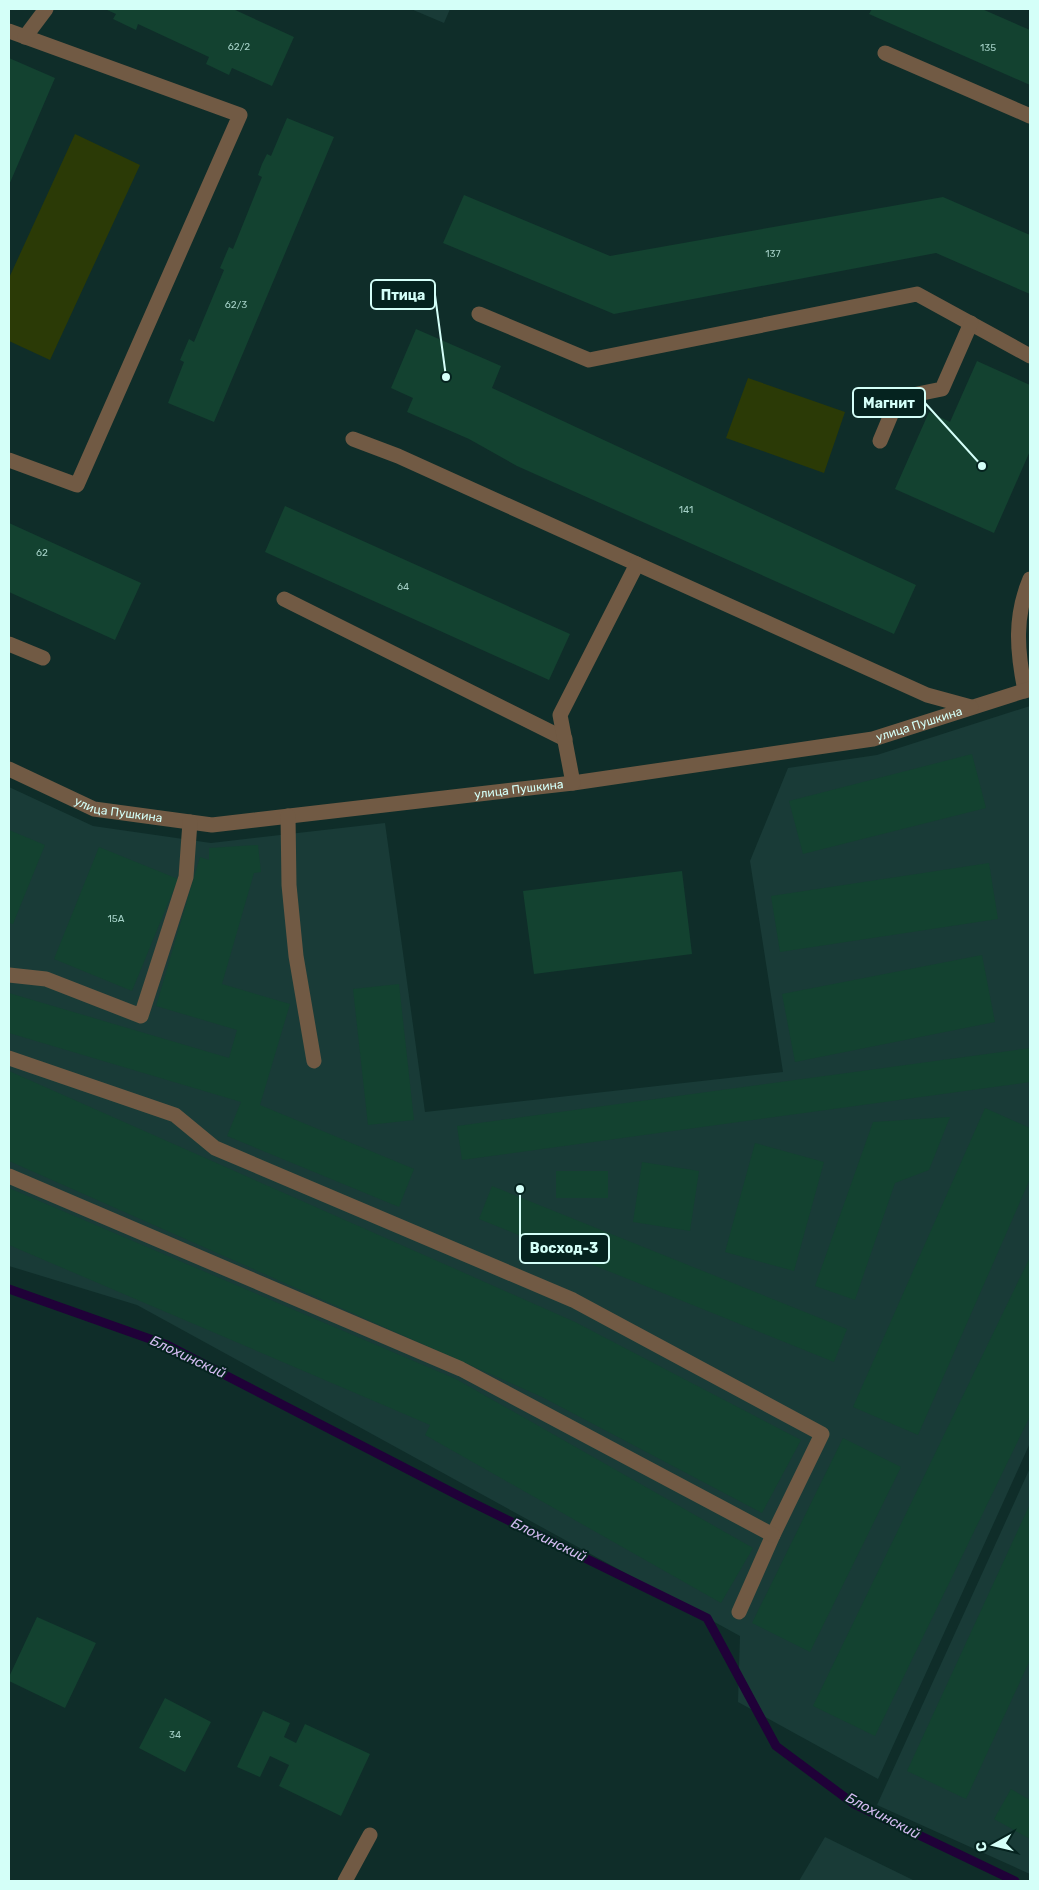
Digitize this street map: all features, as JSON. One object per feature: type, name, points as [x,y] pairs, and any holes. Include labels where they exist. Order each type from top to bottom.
[{"type":"street","points":[[25,37],[46,9]]},
{"type":"street","points":[[9,31],[240,116],[77,485],[9,460]]},
{"type":"street","points":[[885,53],[1030,116]]},
{"type":"street","points":[[479,314],[589,360],[917,294],[1030,356]]},
{"type":"street","points":[[880,441],[898,398],[942,389],[971,323]]},
{"type":"street","points":[[353,439],[398,456],[927,695],[971,707]]},
{"type":"street","points":[[573,783],[560,715],[637,564]]},
{"type":"street","points":[[1027,690],[1018,659],[1017,628],[1022,598],[1030,579]]},
{"type":"street","points":[[284,599],[565,739]]},
{"type":"street","points":[[9,644],[43,658]]},
{"type":"street","name":"улица Пушкина","points":[[9,769],[94,809],[212,825],[573,783],[873,739],[1027,690]]},
{"type":"street","points":[[288,816],[289,885],[296,956],[314,1061]]},
{"type":"street","points":[[9,975],[46,979],[141,1016],[186,877],[190,822]]},
{"type":"street","points":[[9,1058],[175,1115],[215,1148],[573,1300],[822,1434],[772,1535],[739,1612]]},
{"type":"street","points":[[9,1176],[461,1369],[772,1535]]},
{"type":"street","points":[[346,1881],[370,1835]]},
{"type":"shaded area","points":[[411,9],[450,9],[444,23]]},
{"type":"shaded area","points":[[1030,706],[1030,1443],[878,1779],[738,1702],[740,1636],[137,1305],[9,1266],[9,787],[93,826],[211,843],[385,823],[425,1112],[783,1072],[750,861],[788,768],[877,755]]},
{"type":"shaded area","points":[[1030,1468],[1030,1874],[877,1805]]},
{"type":"shaded area","points":[[825,1837],[915,1881],[799,1881]]},
{"type":"green space","points":[[75,134],[140,165],[50,360],[9,341],[9,278]]},
{"type":"green space","points":[[748,378],[845,412],[824,473],[726,438]]},
{"type":"building","points":[[105,9],[233,9],[294,37],[272,86],[232,68],[229,75],[206,64],[209,57],[138,24],[136,30],[113,19],[116,14]]},
{"type":"building","points":[[872,9],[982,9],[1030,30],[1030,85],[869,14]]},
{"type":"building","points":[[9,58],[55,78],[9,185]]},
{"type":"building","points":[[287,118],[334,137],[214,422],[168,403],[184,362],[180,360],[189,339],[194,342],[224,270],[220,268],[229,247],[233,249],[262,177],[258,175],[262,164],[267,154],[271,156]]},
{"type":"building","points":[[464,195],[610,256],[943,197],[1030,235],[1030,294],[936,253],[614,314],[443,243]]},
{"type":"building","points":[[416,329],[501,366],[492,388],[916,585],[894,634],[517,466],[469,439],[407,412],[413,398],[391,388]]},
{"type":"building","points":[[977,361],[1030,385],[1030,451],[994,533],[895,489],[929,412],[950,422]]},
{"type":"building","points":[[285,506],[570,634],[549,680],[265,552]]},
{"type":"building","points":[[9,523],[141,583],[115,640],[9,592]]},
{"type":"building","points":[[972,754],[986,808],[803,854],[789,801]]},
{"type":"building","points":[[9,830],[45,845],[13,924],[9,923]]},
{"type":"building","points":[[258,845],[261,872],[254,873],[222,984],[290,1004],[260,1105],[414,1169],[399,1207],[227,1136],[241,1102],[9,1033],[9,993],[229,1058],[237,1030],[156,1006],[200,857],[209,860],[209,848]]},
{"type":"building","points":[[99,847],[178,879],[132,991],[54,959]]},
{"type":"building","points":[[989,863],[998,919],[780,952],[771,896]]},
{"type":"building","points":[[682,871],[692,954],[534,974],[523,891]]},
{"type":"building","points":[[982,955],[995,1022],[795,1062],[782,994]]},
{"type":"building","points":[[399,984],[414,1120],[368,1125],[353,989]]},
{"type":"building","points":[[1030,1048],[1030,1082],[462,1160],[457,1126]]},
{"type":"building","points":[[9,1071],[575,1322],[801,1440],[762,1513],[542,1397],[9,1161]]},
{"type":"building","points":[[985,1108],[1030,1128],[1030,1179],[918,1435],[853,1407]]},
{"type":"building","points":[[950,1117],[929,1170],[895,1183],[855,1300],[815,1286],[873,1122]]},
{"type":"building","points":[[755,1143],[824,1162],[794,1271],[725,1252]]},
{"type":"building","points":[[642,1162],[699,1171],[690,1231],[633,1222]]},
{"type":"building","points":[[556,1171],[608,1171],[608,1198],[556,1198]]},
{"type":"building","points":[[492,1186],[847,1329],[834,1362],[479,1219]]},
{"type":"building","points":[[9,1188],[456,1379],[753,1548],[721,1603],[425,1435],[430,1425],[9,1245]]},
{"type":"building","points":[[1030,1257],[1030,1416],[875,1736],[813,1706]]},
{"type":"building","points":[[843,1438],[901,1467],[810,1652],[752,1623]]},
{"type":"building","points":[[1030,1504],[1030,1660],[966,1799],[907,1771]]},
{"type":"building","points":[[37,1617],[96,1643],[65,1708],[9,1681],[9,1677]]},
{"type":"building","points":[[165,1698],[211,1722],[185,1772],[139,1748]]},
{"type":"building","points":[[263,1711],[290,1723],[284,1737],[296,1743],[305,1724],[370,1754],[341,1816],[279,1786],[289,1765],[270,1756],[260,1777],[237,1767]]},
{"type":"building","points":[[1011,1789],[1030,1800],[1030,1839],[994,1819]]},
{"type":"waterway","name":"Блохинский","points":[[9,1289],[167,1345],[467,1500],[707,1618],[776,1746],[854,1804],[1015,1881]]},
{"type":"place","name":"Птица","points":[[446,377]]},
{"type":"place","name":"Магнит","points":[[982,466]]},
{"type":"place","name":"Восход-3","points":[[520,1189]]}]
